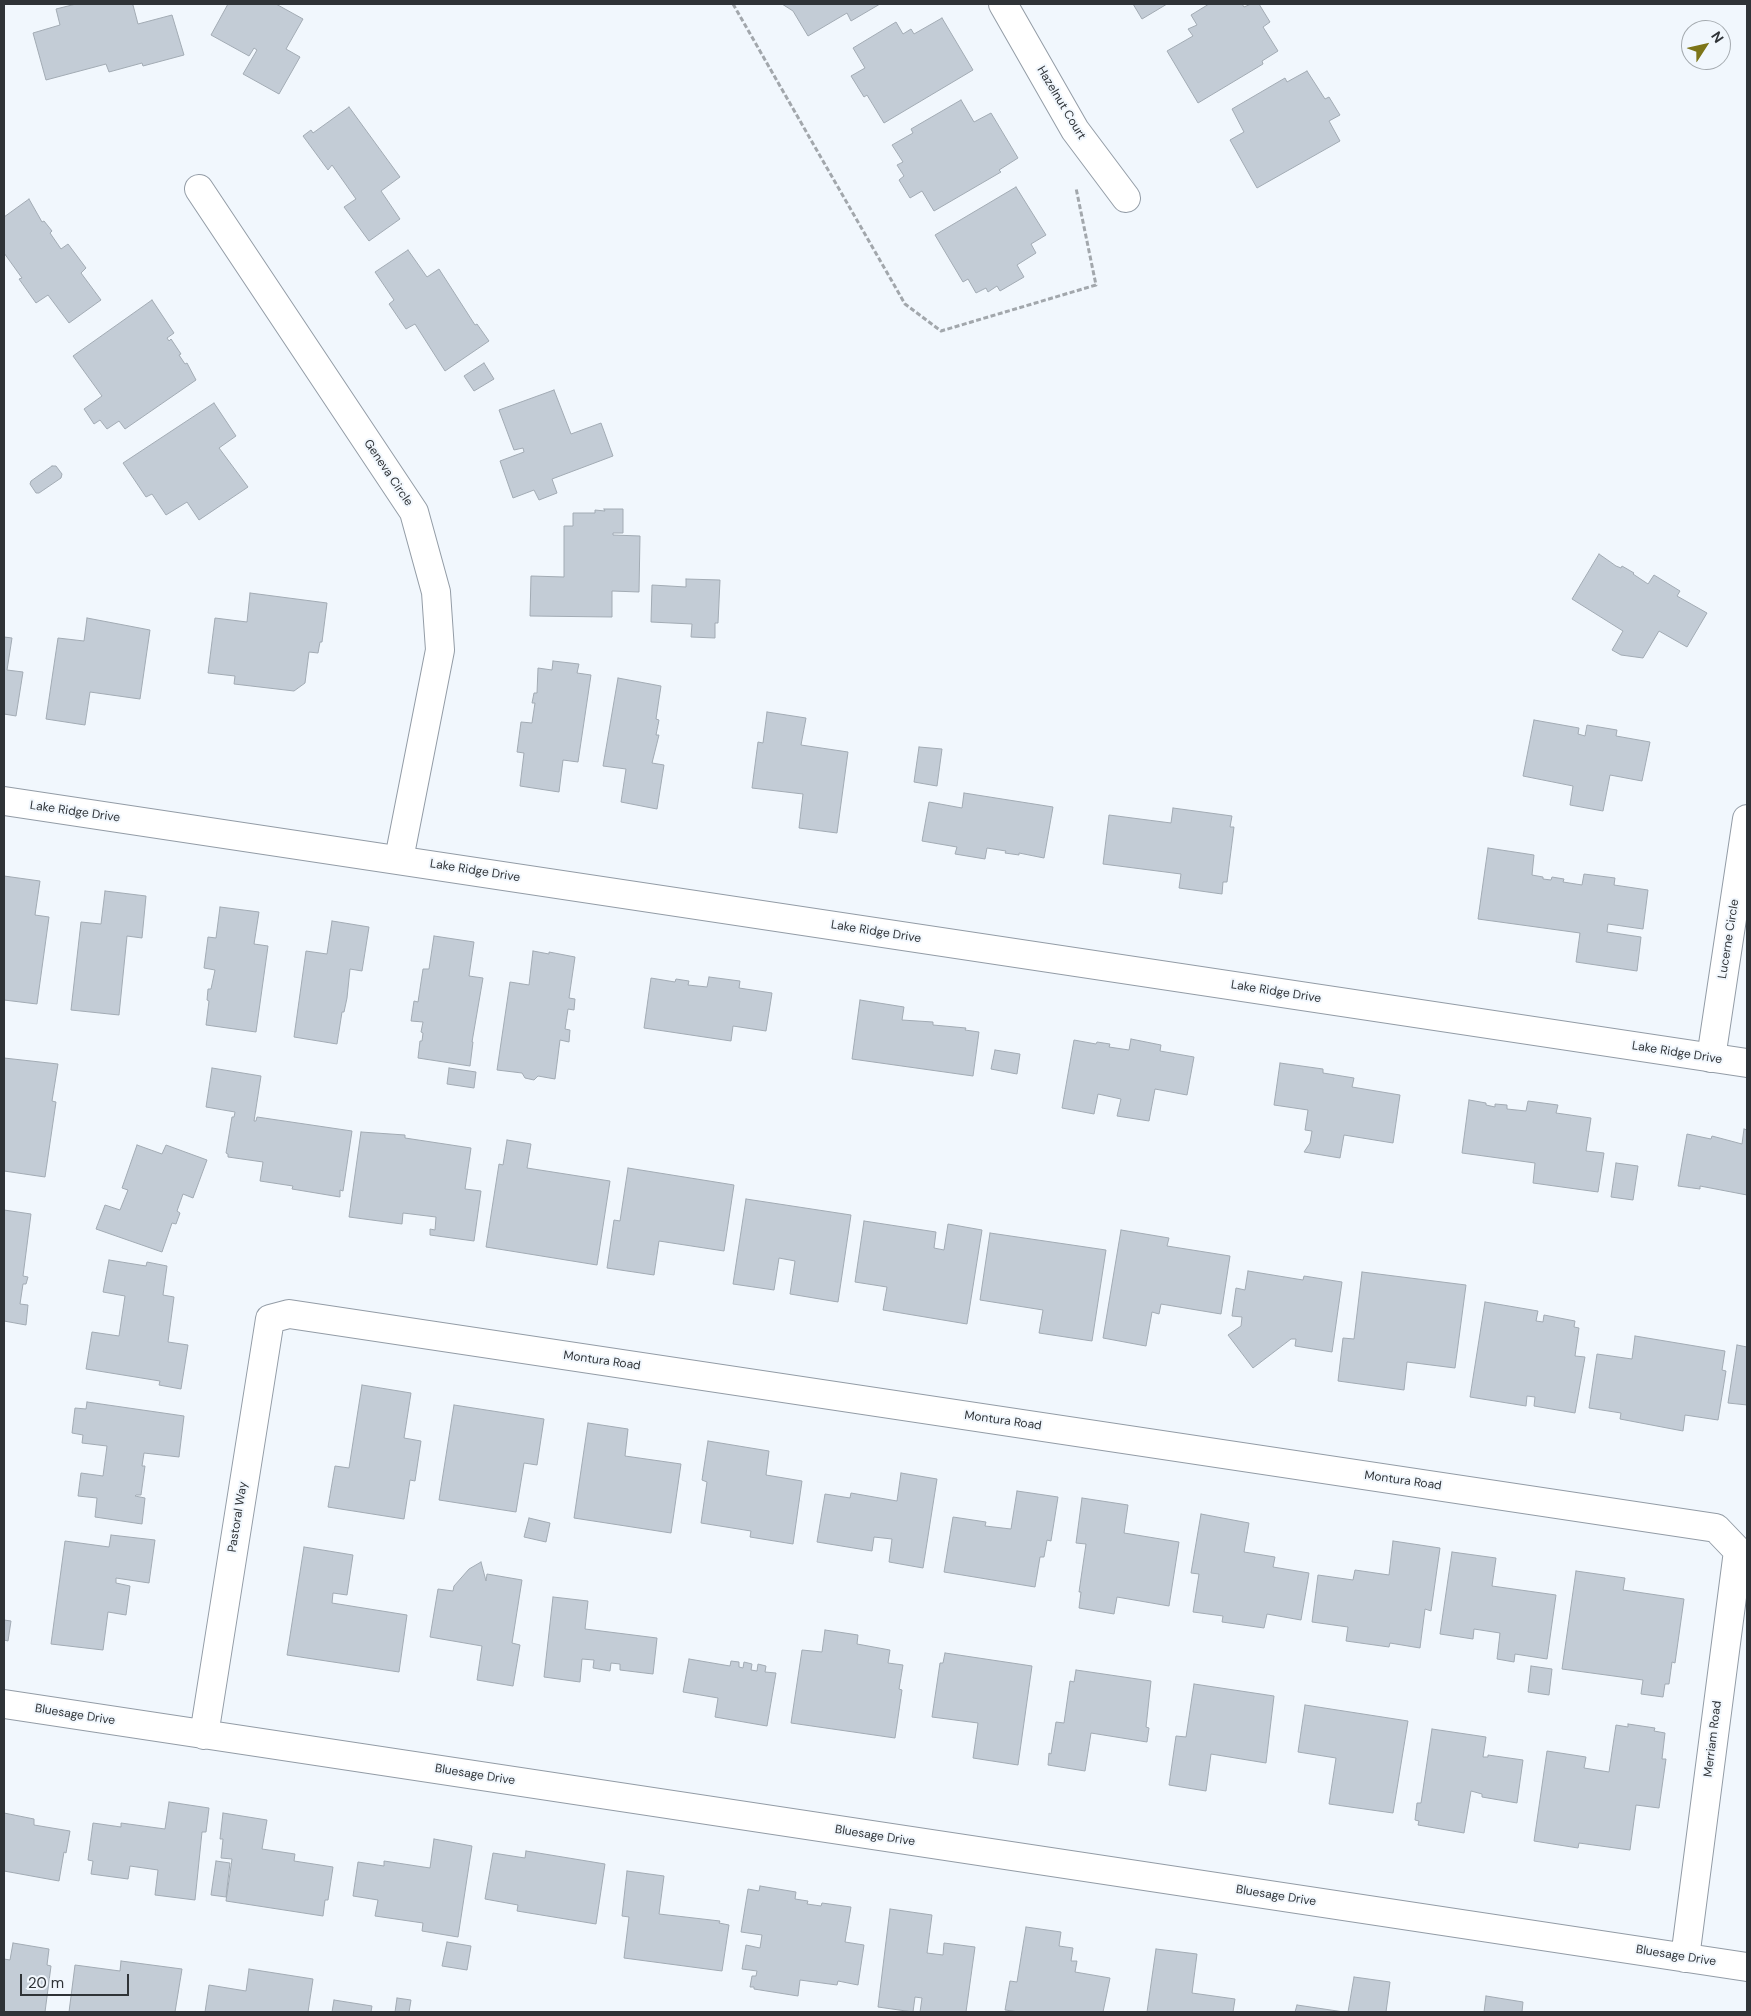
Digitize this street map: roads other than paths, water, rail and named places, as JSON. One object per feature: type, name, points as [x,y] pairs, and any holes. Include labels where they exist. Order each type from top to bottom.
[{"type":"street","name":"Hazelnut Court","points":[[1003,4],[1075,130],[1126,198]]},
{"type":"street","name":"Geneva Circle","points":[[199,189],[414,512],[436,592],[440,650],[398,859]]},
{"type":"street","name":"Lake Ridge Drive","points":[[4,801],[1747,1063]]},
{"type":"street","name":"Lucerne Circle","points":[[1711,1058],[1747,820]]},
{"type":"street","name":"Montura Road","points":[[289,1314],[1716,1528]]},
{"type":"street","name":"Pastoral Way","points":[[204,1735],[270,1319],[289,1314]]},
{"type":"street","name":"Merriam Road","points":[[1685,1958],[1738,1551],[1716,1528]]},
{"type":"street","name":"Bluesage Drive","points":[[4,1704],[1747,1967]]}]
